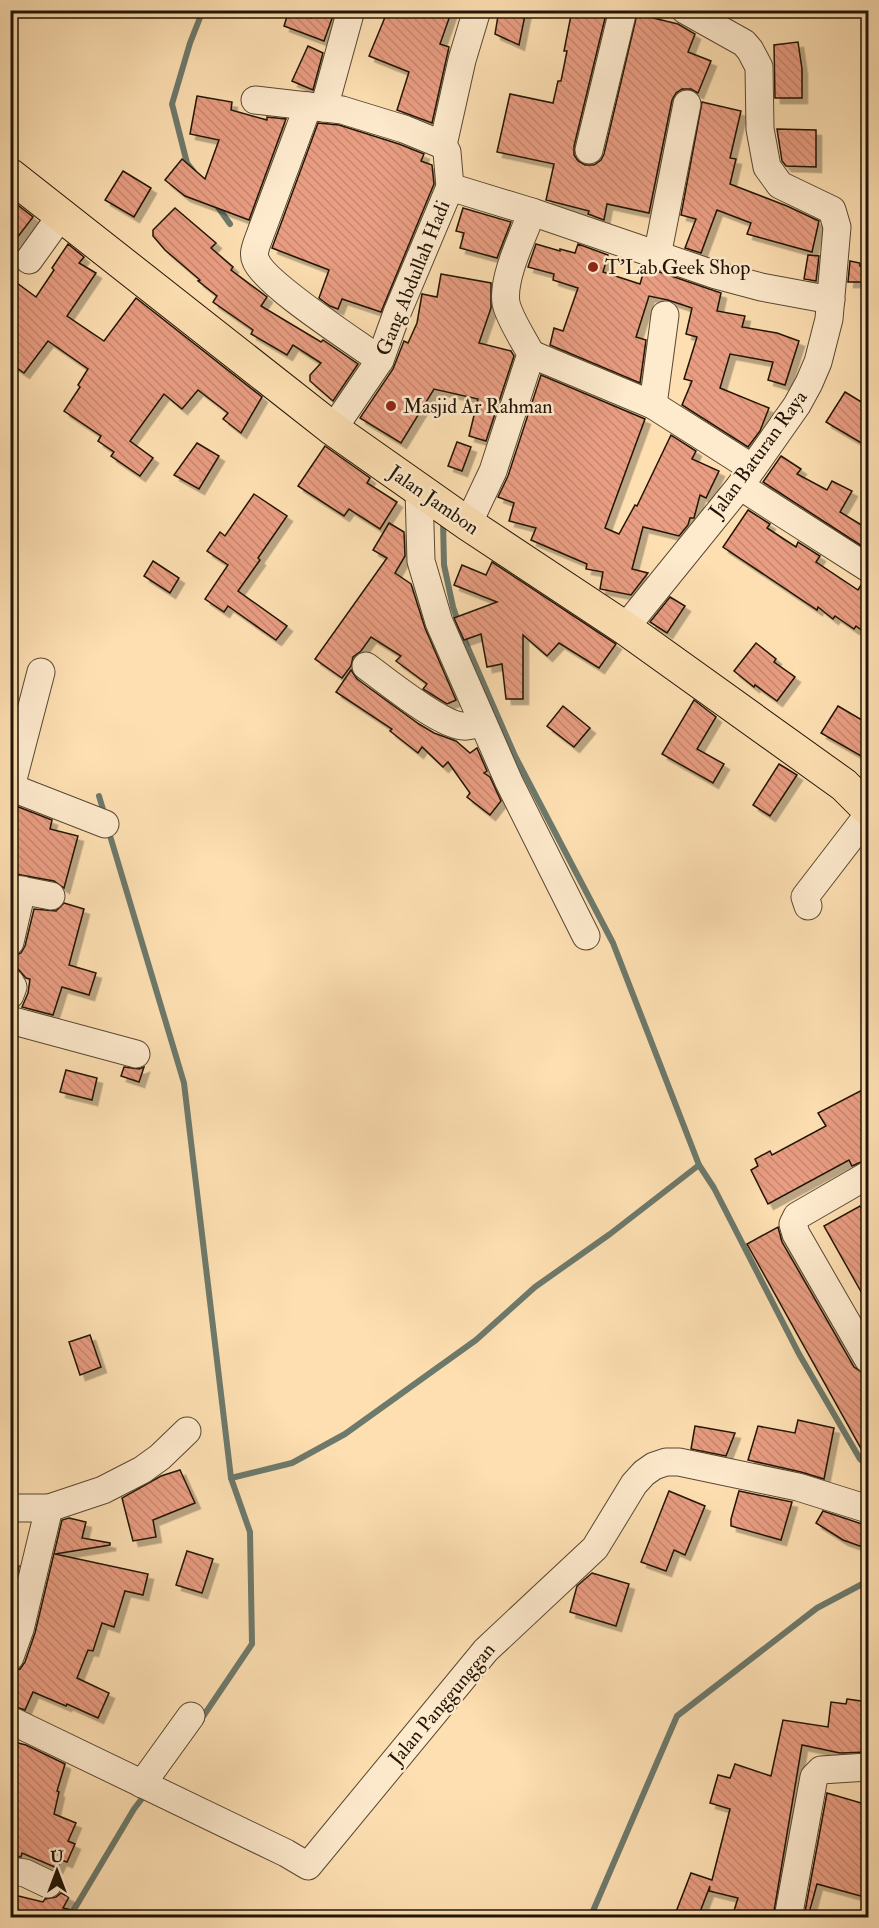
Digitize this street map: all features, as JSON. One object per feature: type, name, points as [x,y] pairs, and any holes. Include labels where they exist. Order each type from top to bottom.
[{"type":"main road","name":"Jalan Jambon","points":[[10,175],[333,429],[419,491],[625,628],[844,785],[868,809]]},
{"type":"street","points":[[351,10],[316,107],[257,243],[254,258],[259,267],[276,283],[380,360]]},
{"type":"street","name":"Gang Abdullah Hadi","points":[[333,429],[380,360],[397,313],[450,187],[447,152],[443,145],[462,60],[477,10]]},
{"type":"street","points":[[589,150],[623,10]]},
{"type":"street","name":"Jalan Baturan Raya","points":[[625,628],[746,477],[797,405],[809,383],[825,339],[831,300],[837,227],[832,210],[780,185],[772,177],[767,167],[760,129],[759,67],[744,43],[685,10]]},
{"type":"street","points":[[255,100],[351,112],[404,129],[443,145]]},
{"type":"street","points":[[657,256],[687,104]]},
{"type":"street","points":[[450,187],[738,281],[831,300]]},
{"type":"street","points":[[532,212],[510,273],[506,292],[509,311],[531,354],[653,405],[868,568]]},
{"type":"street","points":[[29,260],[62,214]]},
{"type":"street","points":[[653,405],[665,315]]},
{"type":"street","points":[[468,524],[493,471],[531,354]]},
{"type":"street","points":[[419,491],[421,561],[439,622],[519,803],[586,936]]},
{"type":"street","points":[[366,666],[423,707],[449,722],[464,726],[482,722]]},
{"type":"street","points":[[41,672],[11,787],[105,824]]},
{"type":"street","points":[[808,906],[806,897],[868,815]]},
{"type":"street","points":[[10,942],[16,889],[51,896]]},
{"type":"street","points":[[10,982],[13,987],[10,995]]},
{"type":"street","points":[[10,1020],[135,1053]]},
{"type":"street","points":[[868,1175],[797,1216],[794,1224],[796,1234],[868,1359]]},
{"type":"street","points":[[10,1508],[49,1508],[85,1497],[123,1481],[160,1457],[187,1431]]},
{"type":"street","name":"Jalan Panggunggan","points":[[10,1720],[286,1853],[308,1866],[486,1650],[595,1548],[634,1484],[654,1466],[666,1462],[679,1462],[798,1487],[868,1509]]},
{"type":"street","points":[[10,1657],[20,1629],[49,1508]]},
{"type":"street","points":[[142,1784],[191,1716]]},
{"type":"street","points":[[788,1917],[814,1777],[821,1770],[868,1767]]},
{"type":"street","points":[[10,1871],[25,1873],[48,1884]]},
{"type":"building","points":[[289,10],[311,18],[314,10],[335,10],[324,41],[284,26]]},
{"type":"building","points":[[388,10],[452,10],[440,44],[449,47],[432,123],[397,110],[409,72],[369,56]]},
{"type":"building","points":[[499,10],[526,10],[519,45],[495,34]]},
{"type":"building","points":[[572,10],[607,10],[574,146],[574,155],[585,165],[594,165],[601,160],[604,154],[638,10],[656,10],[653,18],[678,24],[695,34],[688,52],[711,61],[698,93],[691,89],[682,89],[672,100],[649,213],[607,204],[604,220],[588,214],[589,211],[546,200],[554,164],[497,152],[510,94],[553,103],[558,81],[561,81]]},
{"type":"building","points":[[798,42],[802,69],[802,98],[775,98],[774,45]]},
{"type":"building","points":[[308,46],[323,53],[313,90],[292,81]]},
{"type":"building","points":[[197,96],[232,102],[231,110],[267,120],[267,117],[286,119],[249,220],[185,196],[165,180],[182,159],[205,179],[219,140],[190,134]]},
{"type":"building","points":[[702,102],[741,111],[730,158],[736,159],[730,184],[819,221],[812,252],[747,234],[751,223],[717,210],[701,253],[685,248],[696,219],[681,215]]},
{"type":"building","points":[[318,123],[339,125],[399,144],[424,154],[421,161],[432,165],[434,184],[381,312],[342,299],[338,309],[330,306],[319,298],[329,270],[272,248]]},
{"type":"building","points":[[777,129],[816,130],[816,167],[786,166],[782,161]]},
{"type":"building","points":[[123,171],[151,188],[134,217],[105,200]]},
{"type":"building","points":[[10,199],[33,217],[10,247]]},
{"type":"building","points":[[175,208],[216,243],[211,248],[233,267],[231,270],[267,297],[261,306],[321,342],[323,340],[358,364],[333,401],[310,381],[310,375],[321,363],[293,345],[287,355],[251,334],[253,330],[213,302],[217,296],[198,281],[200,280],[165,250],[153,236],[153,230]]},
{"type":"building","points":[[463,208],[511,222],[497,258],[460,248],[464,233],[456,231]]},
{"type":"building","points":[[68,244],[84,257],[79,263],[96,273],[67,316],[104,341],[136,298],[262,397],[241,433],[223,419],[228,413],[198,390],[182,409],[164,394],[130,441],[153,458],[140,476],[111,456],[114,452],[98,441],[101,436],[64,411],[80,387],[78,385],[88,369],[48,341],[24,373],[10,363],[10,278],[36,297]]},
{"type":"building","points":[[536,244],[575,253],[578,244],[608,255],[603,272],[640,284],[645,267],[721,293],[717,311],[745,316],[742,327],[777,333],[799,341],[785,385],[768,380],[773,362],[730,354],[720,388],[769,408],[760,431],[748,447],[682,405],[692,381],[684,379],[697,337],[686,334],[692,308],[649,296],[636,337],[646,340],[640,383],[550,345],[554,328],[563,331],[578,288],[553,280],[554,274],[528,267]]},
{"type":"building","points":[[808,255],[819,256],[816,281],[804,279]]},
{"type":"building","points":[[850,261],[860,263],[860,266],[868,266],[868,282],[848,282]]},
{"type":"building","points":[[441,274],[491,283],[491,308],[479,343],[511,351],[514,356],[486,441],[469,436],[478,399],[434,389],[401,443],[360,418],[393,369],[404,341],[408,343],[417,323],[422,294],[437,297]]},
{"type":"building","points":[[541,375],[645,419],[605,528],[619,534],[635,505],[637,506],[671,435],[696,451],[692,459],[719,471],[706,498],[700,495],[694,518],[690,518],[688,525],[679,536],[643,527],[632,569],[648,573],[631,595],[600,589],[603,572],[586,569],[587,564],[531,540],[536,528],[509,521],[514,503],[498,497],[508,476]]},
{"type":"building","points":[[845,392],[868,406],[868,447],[826,422]]},
{"type":"building","points":[[457,442],[471,447],[462,471],[448,466]]},
{"type":"building","points":[[197,443],[219,456],[199,489],[174,475]]},
{"type":"building","points":[[325,446],[370,478],[367,483],[397,502],[380,529],[349,509],[344,516],[298,486]]},
{"type":"building","points":[[781,456],[801,469],[797,474],[827,490],[832,481],[852,491],[840,512],[868,529],[868,550],[763,482]]},
{"type":"building","points":[[254,494],[287,516],[238,591],[287,626],[276,640],[228,606],[224,612],[205,599],[228,565],[207,551],[220,532],[225,536]]},
{"type":"building","points":[[748,510],[770,524],[767,528],[796,547],[798,542],[820,556],[816,562],[858,590],[863,582],[868,584],[868,635],[856,626],[854,629],[835,616],[833,619],[818,607],[817,610],[723,547]]},
{"type":"building","points":[[389,523],[404,532],[405,556],[395,573],[411,584],[425,628],[456,700],[447,704],[423,689],[427,684],[396,661],[401,656],[371,637],[361,651],[353,657],[351,666],[342,678],[315,659],[387,558],[373,550]]},
{"type":"building","points":[[153,561],[179,578],[170,593],[144,576]]},
{"type":"building","points":[[492,562],[616,644],[599,668],[559,643],[547,656],[523,635],[523,699],[506,699],[502,664],[487,667],[481,634],[464,640],[454,618],[497,602],[454,585],[462,565],[486,575]]},
{"type":"building","points":[[670,597],[685,606],[667,633],[650,622]]},
{"type":"building","points":[[756,643],[776,659],[774,662],[795,677],[777,701],[734,671]]},
{"type":"building","points":[[351,670],[357,679],[419,724],[434,733],[456,741],[470,753],[477,748],[487,771],[484,773],[490,777],[501,801],[490,815],[467,797],[470,793],[448,762],[443,767],[422,747],[418,753],[390,731],[392,729],[336,692]]},
{"type":"building","points":[[694,700],[716,717],[697,749],[724,764],[713,783],[662,754]]},
{"type":"building","points":[[563,706],[590,728],[574,747],[547,726]]},
{"type":"building","points":[[838,706],[867,723],[863,730],[868,734],[868,760],[821,733]]},
{"type":"building","points":[[779,764],[797,775],[770,816],[753,805]]},
{"type":"building","points":[[16,806],[52,820],[50,829],[78,836],[64,888],[54,881],[10,873],[10,808],[15,809]]},
{"type":"building","points":[[64,903],[84,909],[69,965],[96,973],[89,995],[62,987],[53,1015],[22,1007],[28,993],[30,979],[18,969],[10,966],[10,957],[21,953],[25,946],[34,909],[56,911]]},
{"type":"building","points":[[124,1067],[139,1069],[144,1067],[139,1082],[121,1076]]},
{"type":"building","points":[[66,1070],[97,1078],[92,1100],[60,1092]]},
{"type":"building","points":[[868,1087],[868,1159],[852,1166],[849,1160],[768,1204],[751,1170],[758,1166],[755,1159],[770,1151],[772,1155],[826,1126],[818,1113]]},
{"type":"building","points":[[860,1206],[868,1221],[868,1304],[824,1226]]},
{"type":"building","points":[[778,1227],[782,1242],[854,1367],[863,1373],[868,1384],[868,1461],[747,1244]]},
{"type":"building","points":[[90,1335],[101,1367],[80,1375],[69,1342]]},
{"type":"building","points":[[798,1420],[834,1428],[824,1479],[748,1460],[758,1426],[795,1433]]},
{"type":"building","points":[[695,1426],[735,1433],[726,1456],[691,1449]]},
{"type":"building","points":[[180,1470],[195,1503],[153,1520],[156,1537],[133,1541],[122,1498],[161,1476]]},
{"type":"building","points":[[669,1491],[705,1506],[685,1555],[674,1550],[666,1571],[641,1562]]},
{"type":"building","points":[[739,1491],[792,1502],[781,1540],[731,1526]]},
{"type":"building","points":[[823,1511],[868,1526],[868,1549],[843,1540],[816,1523]]},
{"type":"building","points":[[69,1518],[86,1522],[82,1538],[110,1543],[110,1545],[55,1554],[148,1574],[143,1595],[125,1591],[114,1627],[102,1623],[93,1651],[88,1650],[77,1678],[109,1693],[98,1718],[33,1692],[25,1710],[10,1705],[10,1672],[20,1669],[25,1662],[35,1633],[62,1520]]},
{"type":"building","points":[[187,1551],[213,1559],[202,1593],[176,1585]]},
{"type":"building","points":[[10,1564],[19,1566],[10,1601]]},
{"type":"building","points":[[592,1573],[629,1584],[616,1626],[570,1612],[577,1586]]},
{"type":"building","points":[[847,1699],[868,1702],[868,1752],[840,1753],[802,1745],[773,1917],[732,1917],[738,1898],[709,1891],[710,1886],[698,1917],[674,1917],[691,1873],[712,1880],[730,1809],[710,1803],[718,1775],[730,1778],[735,1764],[771,1776],[783,1720],[828,1727],[831,1702],[846,1704]]},
{"type":"building","points":[[10,1741],[26,1745],[65,1764],[57,1791],[59,1792],[54,1814],[76,1823],[68,1841],[75,1844],[67,1862],[61,1860],[57,1868],[22,1853],[21,1857],[10,1856]]},
{"type":"building","points":[[827,1793],[868,1805],[868,1898],[817,1884],[808,1917],[804,1917]]},
{"type":"building","points":[[61,1893],[69,1897],[63,1908],[80,1912],[80,1917],[10,1917],[10,1894],[43,1902]]},
{"type":"waterway","points":[[194,172],[187,163],[172,104],[190,43],[203,10]]},
{"type":"waterway","points":[[215,203],[230,224]]},
{"type":"waterway","points":[[443,521],[444,565],[453,607],[464,639],[515,756],[613,943],[699,1165],[714,1188],[799,1354],[860,1459],[868,1466]]},
{"type":"waterway","points":[[99,796],[105,816]]},
{"type":"waterway","points":[[108,829],[184,1083],[231,1478],[292,1463],[345,1434],[476,1340],[535,1287],[610,1234],[699,1165]]},
{"type":"waterway","points":[[200,1721],[252,1644],[250,1532],[231,1478]]},
{"type":"waterway","points":[[590,1918],[677,1716],[817,1608],[868,1581]]},
{"type":"waterway","points":[[69,1918],[134,1809],[147,1792]]},
{"type":"place","name":"T'Lab Geek Shop","points":[[593,267]]},
{"type":"place","name":"Masjid Ar Rahman","points":[[391,406]]}]
